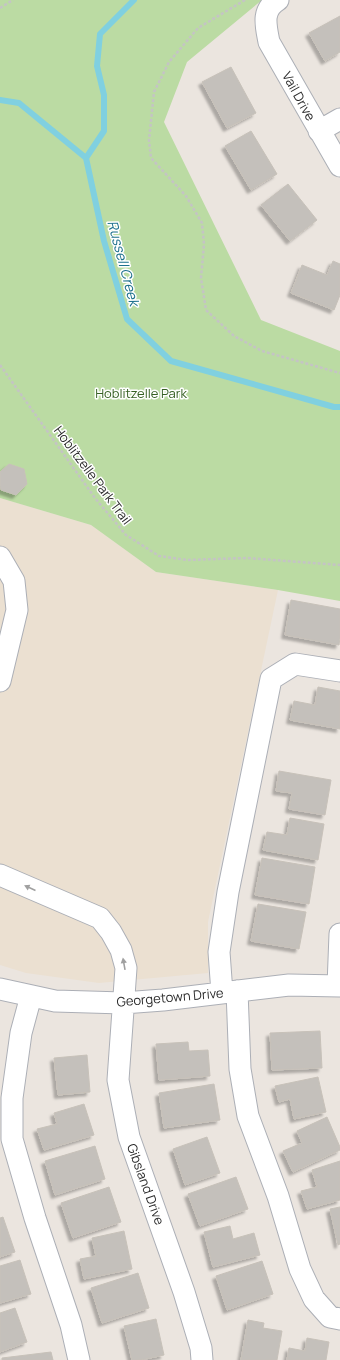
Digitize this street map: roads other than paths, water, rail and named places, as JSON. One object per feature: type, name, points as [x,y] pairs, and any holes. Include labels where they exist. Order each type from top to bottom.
[{"type":"street","name":"Vail Drive","points":[[278,0],[268,10],[265,22],[269,42],[319,132],[340,166]]},
{"type":"street","points":[[319,132],[340,119]]},
{"type":"street","points":[[0,557],[14,581],[17,610],[0,681]]},
{"type":"street","points":[[340,671],[295,664],[270,678],[228,892],[219,952],[229,992],[248,1116],[278,1196],[300,1269],[314,1299],[330,1317],[340,1319]]},
{"type":"street","name":"Gibsland Drive","points":[[0,875],[100,918],[111,932],[121,950],[126,968],[118,1080],[129,1137],[184,1292],[201,1348],[202,1360]]},
{"type":"street","points":[[339,986],[340,934]]},
{"type":"street","name":"Georgetown Drive","points":[[0,989],[55,1001],[123,1003],[289,985],[339,986]]},
{"type":"street","points":[[31,996],[21,1033],[12,1098],[12,1139],[35,1218],[71,1325],[79,1360]]},
{"type":"waterway","points":[[86,158],[104,131],[104,95],[97,66],[100,34],[134,0]]},
{"type":"waterway","name":"Russell Creek","points":[[0,100],[19,103],[86,158],[104,241],[127,319],[171,361],[334,407],[340,407]]},
{"type":"park label","name":"Hoblitzelle Park","points":[[141,393]]}]
